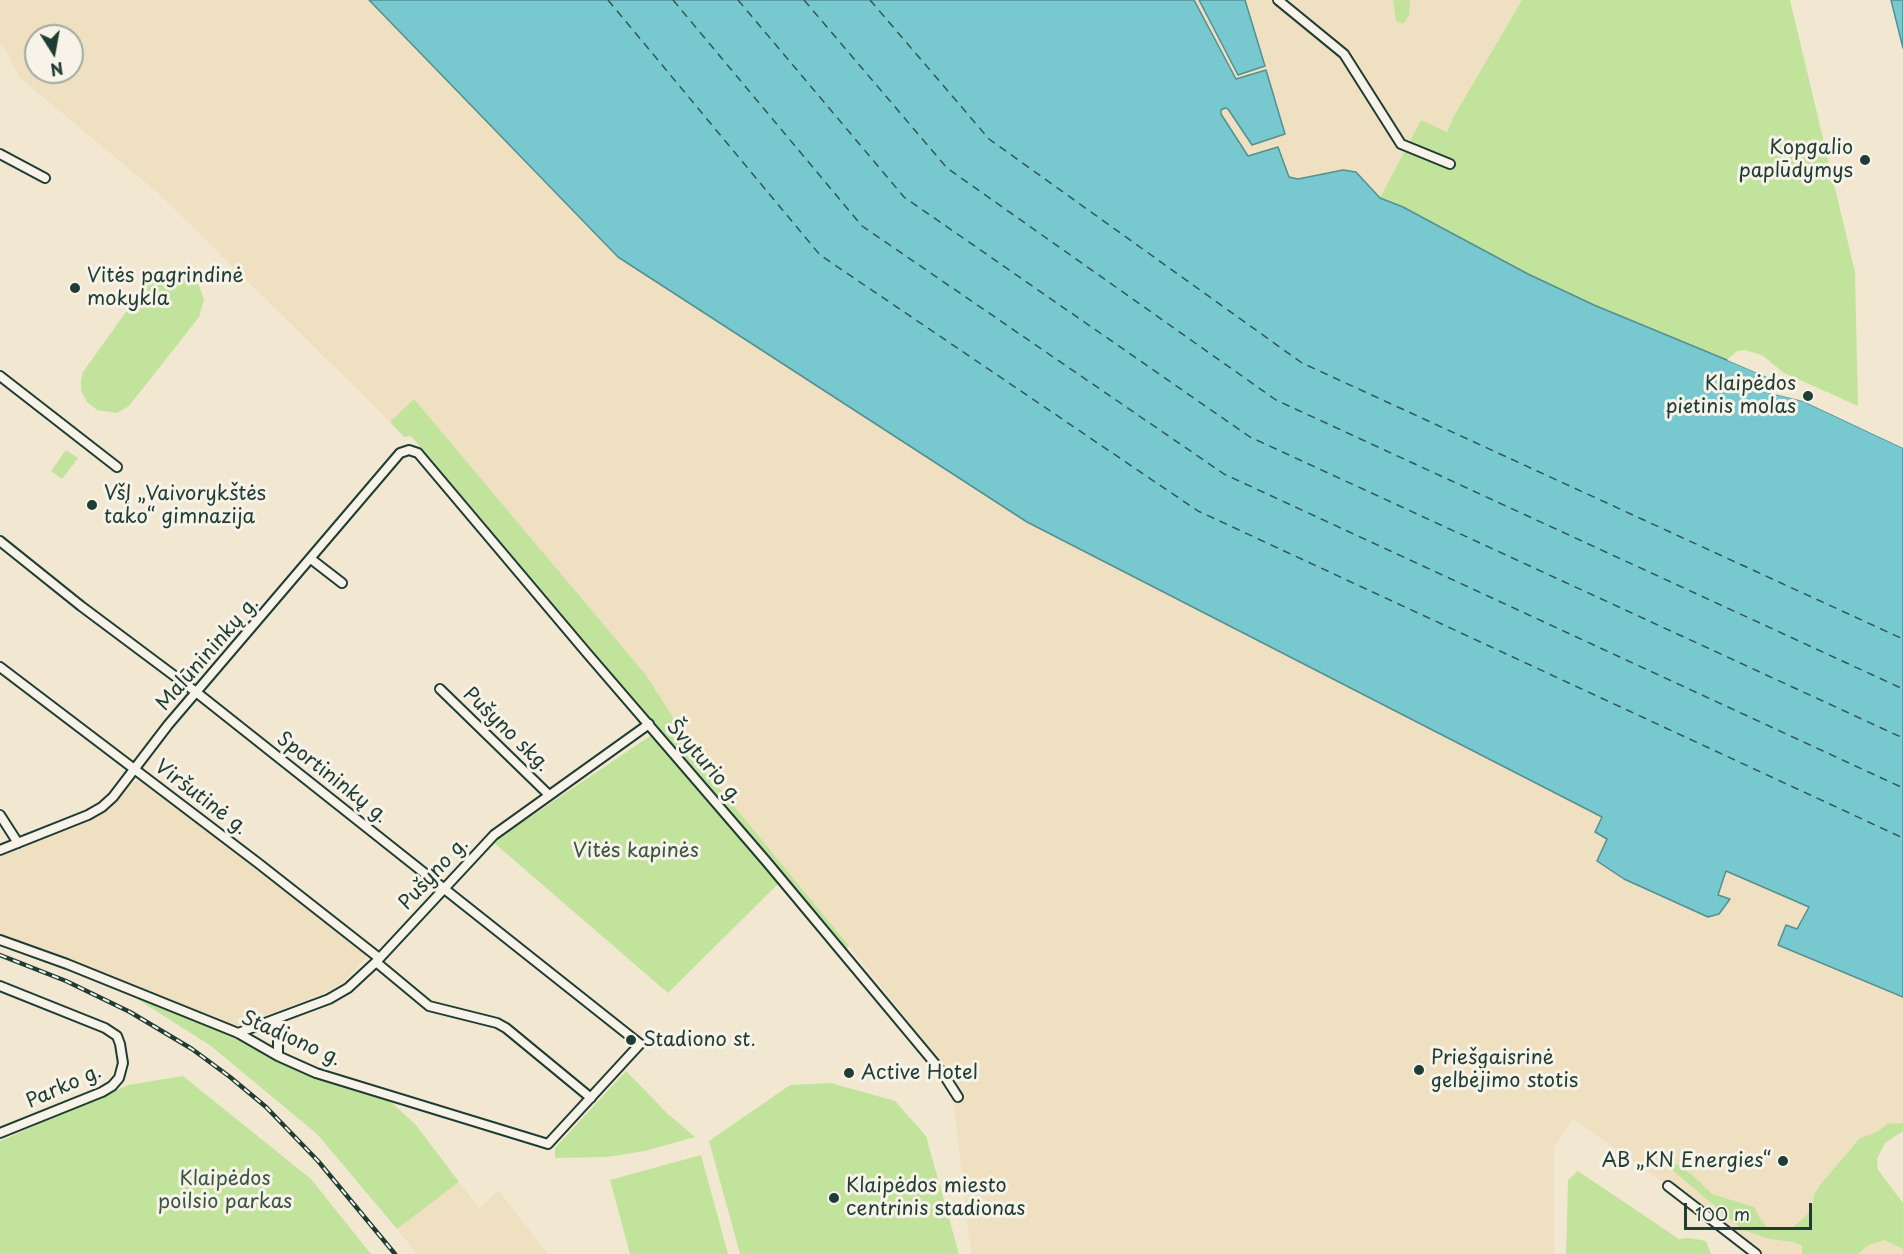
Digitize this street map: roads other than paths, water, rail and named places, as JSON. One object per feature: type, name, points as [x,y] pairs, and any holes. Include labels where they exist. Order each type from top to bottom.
[{"type":"street","points":[[1278,0],[1344,54],[1401,144],[1450,164]]},
{"type":"street","points":[[0,154],[45,178]]},
{"type":"street","points":[[0,376],[117,467]]},
{"type":"street","name":"Malūnininkų g.","points":[[0,850],[88,815],[102,807],[136,769],[168,725],[400,453],[409,450],[418,453]]},
{"type":"street","name":"Švyturio g.","points":[[418,453],[884,1001],[942,1072],[958,1097]]},
{"type":"street","name":"Sportininkų g.","points":[[0,541],[81,606],[196,692],[640,1044]]},
{"type":"street","points":[[311,559],[342,583]]},
{"type":"street","name":"Viršutinė g.","points":[[0,667],[136,769],[377,960]]},
{"type":"street","name":"Pušyno skg.","points":[[440,689],[549,795]]},
{"type":"street","name":"Pušyno g.","points":[[238,1033],[338,994],[377,960],[494,835],[649,724]]},
{"type":"street","points":[[0,815],[18,843]]},
{"type":"street","name":"Stadiono g.","points":[[0,940],[67,964],[238,1033],[278,1056],[316,1073],[548,1144],[640,1044]]},
{"type":"street","points":[[377,960],[429,1006],[497,1023],[506,1028],[591,1098]]},
{"type":"street","name":"Parko g.","points":[[0,986],[105,1028],[117,1036],[123,1055],[122,1071],[112,1086],[0,1132]]},
{"type":"street","points":[[278,1019],[278,1056]]},
{"type":"street","points":[[1668,1186],[1756,1254]]},
{"type":"water","points":[[369,0],[1194,0],[1236,79],[1266,70],[1285,134],[1252,145],[1228,109],[1221,110],[1221,114],[1248,156],[1278,147],[1289,177],[1298,179],[1343,170],[1356,172],[1380,198],[1403,207],[1528,274],[1594,305],[1768,377],[1763,391],[1803,401],[1903,448],[1903,997],[1778,945],[1786,925],[1797,929],[1809,907],[1726,871],[1718,895],[1730,899],[1719,914],[1708,917],[1624,879],[1597,861],[1607,839],[1595,832],[1602,817],[1027,522],[618,257]]},
{"type":"water","points":[[1199,0],[1245,0],[1265,66],[1238,75]]},
{"type":"water","points":[[1891,0],[1903,0],[1903,48]]},
{"type":"railway","points":[[0,955],[66,981],[130,1012],[192,1049],[230,1077],[266,1107],[318,1161],[395,1254]]},
{"type":"place","name":"Kopgalio paplūdymys","points":[[1865,160]]},
{"type":"place","name":"Vitės pagrindinė mokykla","points":[[75,288]]},
{"type":"place","name":"Klaipėdos pietinis molas","points":[[1808,396]]},
{"type":"place","name":"VšĮ „Vaivorykštės tako“ gimnazija","points":[[92,505]]},
{"type":"place","name":"Stadiono st.","points":[[631,1040]]},
{"type":"place","name":"Priešgaisrinė gelbėjimo stotis","points":[[1419,1070]]},
{"type":"place","name":"Active Hotel","points":[[849,1073]]},
{"type":"place","name":"AB „KN Energies“","points":[[1783,1161]]},
{"type":"place","name":"Klaipėdos miesto centrinis stadionas","points":[[834,1198]]},
{"type":"park label","name":"Vitės kapinės","points":[[636,851]]},
{"type":"park label","name":"Klaipėdos poilsio parkas","points":[[225,1190]]}]
